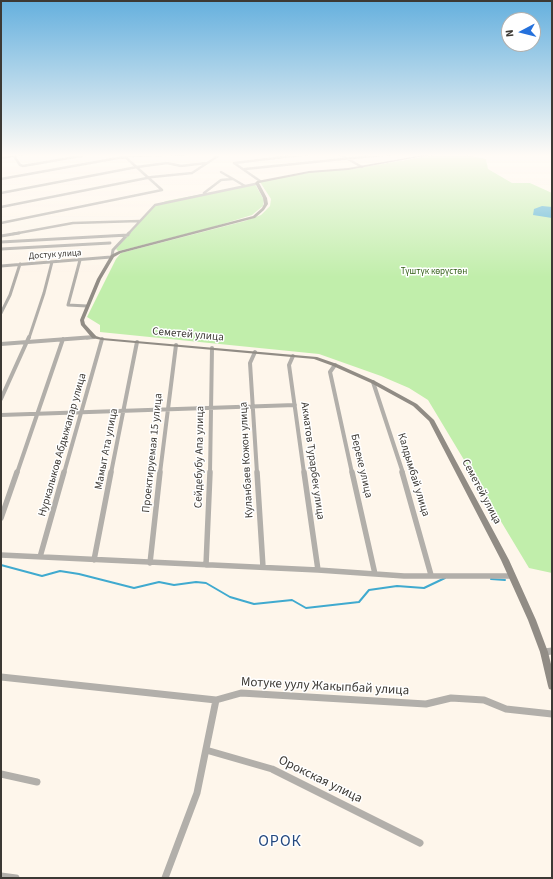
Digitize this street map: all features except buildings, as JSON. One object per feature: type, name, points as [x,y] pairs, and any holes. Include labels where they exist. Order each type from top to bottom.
[{"type":"street","points":[[1,207],[62,195]]},
{"type":"street","points":[[1,223],[138,195]]},
{"type":"street","points":[[94,337],[83,324],[82,320],[87,306],[114,250],[155,205],[199,195]]},
{"type":"street","points":[[112,256],[120,252],[254,217],[266,204],[263,195]]},
{"type":"street","points":[[1,236],[73,223],[140,221]]},
{"type":"street","points":[[1,242],[128,235]]},
{"type":"street","points":[[1,250],[110,243]]},
{"type":"street","name":"Достук улица","points":[[1,266],[112,256]]},
{"type":"street","points":[[80,260],[68,305],[87,306]]},
{"type":"street","points":[[1,398],[27,342],[44,293],[52,262]]},
{"type":"street","points":[[1,313],[10,295],[20,264]]},
{"type":"street","points":[[1,344],[94,337]]},
{"type":"street","name":"Семетей улица","points":[[94,337],[102,339],[315,358],[373,382],[415,405],[431,420],[512,576],[548,651],[552,686]]},
{"type":"street","name":"Нуркалыков Абдыжапар улица","points":[[40,557],[102,339]]},
{"type":"street","points":[[1,518],[63,340]]},
{"type":"street","name":"Мамыт Ата улица","points":[[94,560],[137,342]]},
{"type":"street","name":"Проектируемая 15 улица","points":[[150,563],[167,410],[176,345]]},
{"type":"street","name":"Сейдебубу Апа улица","points":[[206,565],[210,472],[212,348]]},
{"type":"street","name":"Куланбаев Кожон улица","points":[[255,352],[250,363],[263,567]]},
{"type":"street","name":"Акматов Турарбек улица","points":[[293,356],[289,365],[318,570]]},
{"type":"street","name":"Береке улица","points":[[335,365],[330,372],[375,574]]},
{"type":"street","name":"Калдымбай улица","points":[[373,382],[403,474],[430,575]]},
{"type":"street","points":[[1,415],[124,412],[253,405],[295,405]]},
{"type":"street","points":[[1,555],[263,567],[404,576],[512,576]]},
{"type":"street","name":"Мотуке уулу Жакыпбай улица","points":[[1,677],[216,700],[241,693],[426,704],[451,698],[484,700],[506,709],[552,714]]},
{"type":"street","points":[[165,878],[197,793],[216,700]]},
{"type":"street","name":"Орокская улица","points":[[206,750],[272,769],[420,843]]},
{"type":"street","points":[[1,774],[37,782]]},
{"type":"street","points":[[1,876],[16,878]]},
{"type":"green space","points":[[197,195],[261,195],[264,200],[263,206],[252,215],[213,227],[131,248],[118,251],[116,249],[154,206],[166,201]]},
{"type":"green space","name":"Түштүк көрүстөн","points":[[268,195],[552,195],[552,573],[529,568],[428,400],[409,388],[381,376],[319,354],[100,332],[100,325],[87,317],[116,259],[121,253],[245,221],[261,215],[270,206],[271,199]]},
{"type":"water","points":[[542,206],[552,207],[552,218],[533,215],[534,209]]},
{"type":"waterway","points":[[1,565],[42,576],[60,571],[79,574],[134,588],[159,582],[174,585],[196,582],[206,583],[230,597],[254,604],[292,600],[306,608],[359,602],[369,590],[397,586],[424,588],[445,578]]},
{"type":"waterway","points":[[491,579],[505,580]]},
{"type":"district","name":"ОРОК","points":[[280,842]]}]
